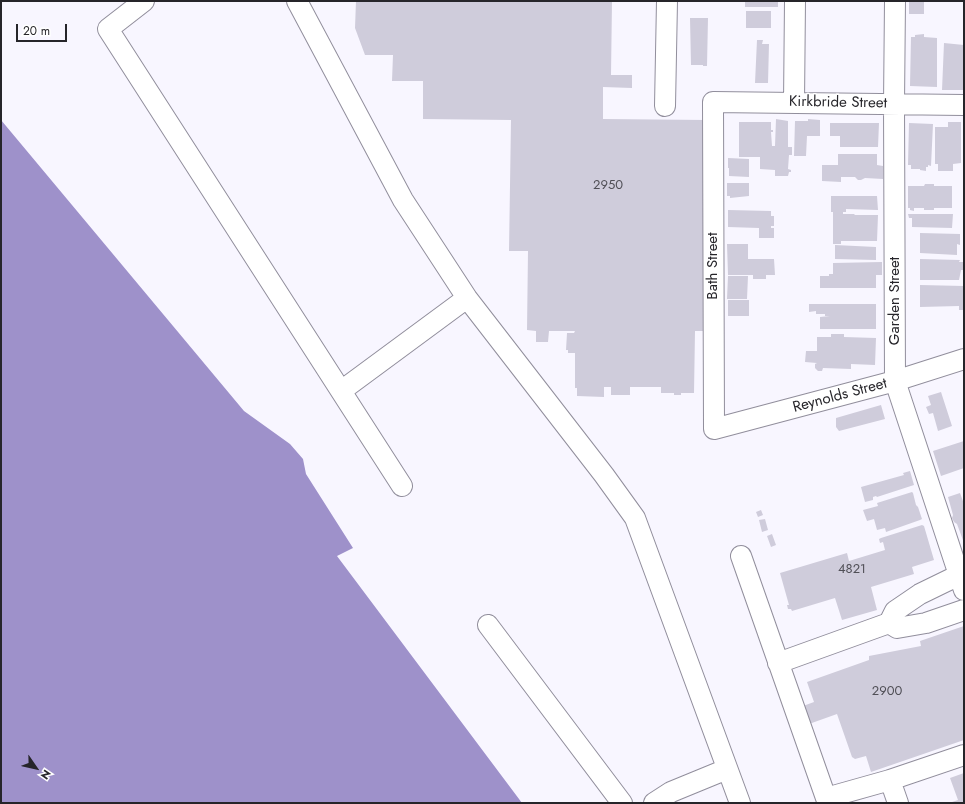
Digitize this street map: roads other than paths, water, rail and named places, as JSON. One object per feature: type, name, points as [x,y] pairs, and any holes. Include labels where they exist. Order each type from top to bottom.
[{"type":"street","points":[[144,1],[108,29],[402,486]]},
{"type":"street","points":[[297,1],[403,200],[467,298],[604,475],[635,518],[740,803]]},
{"type":"street","points":[[665,106],[667,1]]},
{"type":"street","points":[[794,103],[795,1]]},
{"type":"street","name":"Garden Street","points":[[895,1],[895,381],[960,570]]},
{"type":"street","name":"Kirkbride Street","points":[[713,102],[964,105]]},
{"type":"street","name":"Bath Street","points":[[713,102],[714,429]]},
{"type":"street","points":[[341,391],[467,298]]},
{"type":"street","name":"Reynolds Street","points":[[714,429],[895,381],[964,359]]},
{"type":"street","points":[[741,556],[778,663],[820,800],[890,780],[964,754]]},
{"type":"street","points":[[778,663],[889,623],[895,611],[960,570]]},
{"type":"street","points":[[889,623],[897,628],[926,623],[964,610]]},
{"type":"street","points":[[488,625],[622,803]]},
{"type":"street","points":[[654,803],[672,792],[727,769]]},
{"type":"street","points":[[890,780],[898,803]]}]
